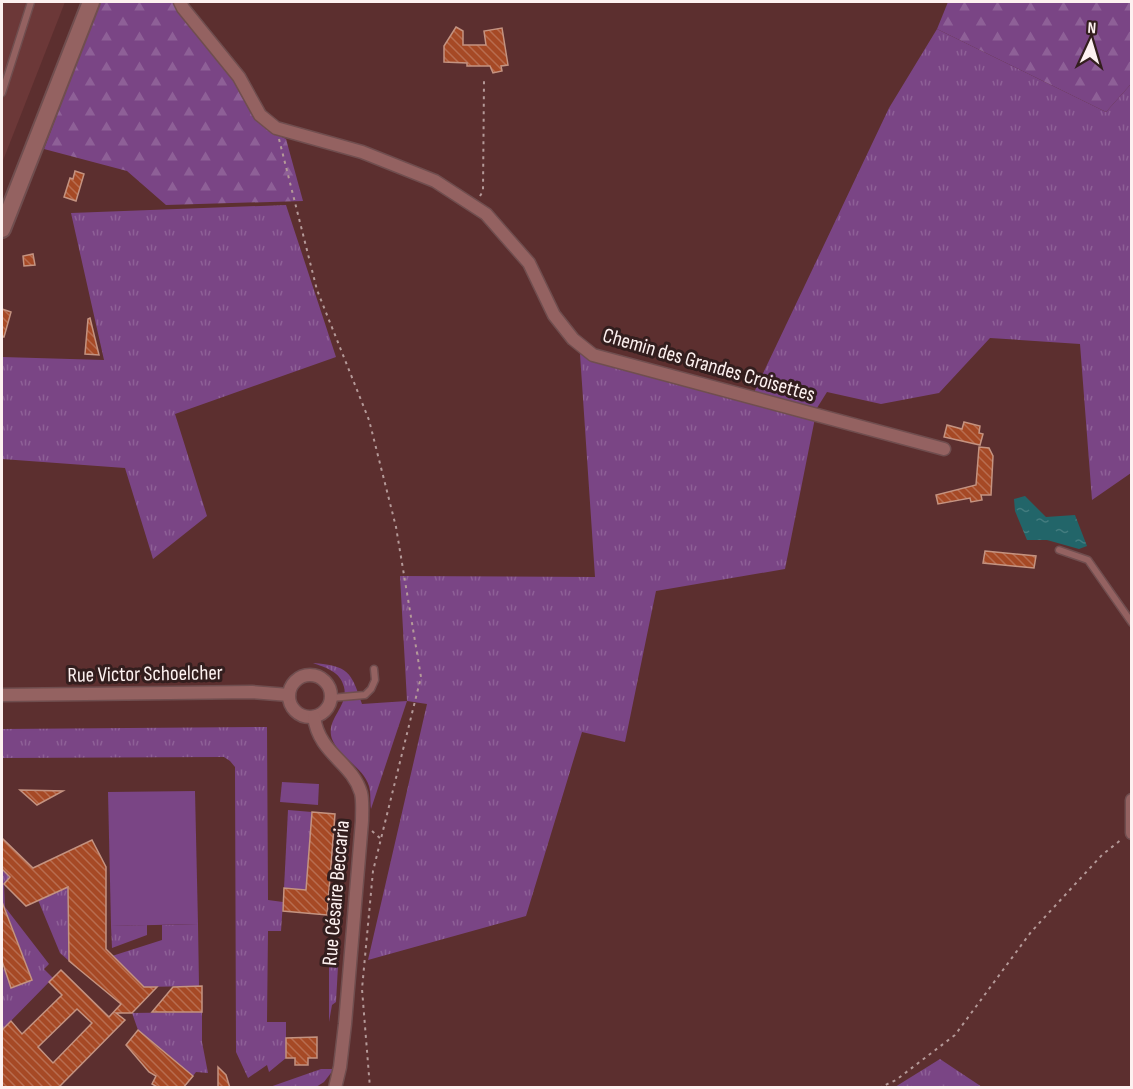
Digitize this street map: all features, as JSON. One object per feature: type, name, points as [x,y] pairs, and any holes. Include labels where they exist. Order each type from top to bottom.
[{"type":"main road","points":[[2,229],[91,2]]},
{"type":"street","points":[[180,2],[239,77],[260,115],[276,128]]},
{"type":"street","name":"Chemin des Grandes Croisettes","points":[[276,128],[362,152],[435,181],[486,214],[529,263],[554,315],[573,339],[593,355],[944,449]]},
{"type":"street","points":[[305,676],[316,676],[326,683],[331,698],[327,708],[314,717],[298,714],[291,706],[289,695],[296,681],[305,676]]},
{"type":"street","name":"Rue Victor Schoelcher","points":[[2,695],[252,692],[289,695]]},
{"type":"street","name":"Rue Césaire Beccaria","points":[[314,717],[319,737],[355,779],[362,794],[362,821],[345,1024],[340,1067],[334,1088]]},
{"type":"street","points":[[1131,800],[1131,832]]},
{"type":"lane","points":[[2,93],[32,2]]},
{"type":"lane","points":[[1059,550],[1088,560],[1131,623]]},
{"type":"lane","points":[[331,698],[365,695],[372,689],[375,680],[374,669]]},
{"type":"path","points":[[473,206],[483,191],[484,81]]},
{"type":"path","points":[[276,128],[317,290],[369,420],[396,527],[421,677],[373,872],[362,989],[370,1088]]},
{"type":"path","points":[[879,1088],[896,1080],[955,1035],[1031,932],[1102,855],[1131,832]]},
{"type":"shaded area","points":[[2,2],[65,2],[2,163]]},
{"type":"green space","points":[[100,2],[177,2],[233,77],[251,112],[268,130],[286,139],[303,201],[166,205],[127,171],[44,149]]},
{"type":"green space","points":[[948,2],[1131,2],[1131,84],[1106,112],[937,29]]},
{"type":"green space","points":[[937,29],[1106,112],[1131,84],[1131,473],[1092,500],[1080,344],[990,338],[939,393],[881,404],[827,392],[817,408],[785,569],[656,591],[625,742],[582,732],[526,916],[368,960],[427,704],[407,701],[400,576],[595,577],[580,354],[749,403],[889,108]]},
{"type":"green space","points":[[286,205],[336,357],[175,414],[207,516],[153,559],[125,468],[2,459],[2,357],[104,360],[71,213]]},
{"type":"green space","points":[[313,663],[334,666],[346,672],[355,684],[362,704],[407,701],[371,809],[370,789],[366,779],[332,739],[332,725],[343,701],[344,687],[339,677],[332,671]]},
{"type":"green space","points":[[267,727],[268,900],[283,902],[281,931],[268,931],[267,1022],[286,1022],[286,1058],[269,1072],[267,1065],[248,1078],[236,1052],[235,767],[224,757],[2,758],[2,729]]},
{"type":"green space","points":[[282,782],[319,784],[318,805],[280,802]]},
{"type":"green space","points":[[195,791],[198,924],[111,926],[108,792]]},
{"type":"green space","points":[[288,810],[312,812],[306,890],[284,888]]},
{"type":"green space","points":[[102,859],[68,892],[69,961],[60,953],[38,900]]},
{"type":"green space","points":[[2,869],[10,877],[4,884],[5,907],[49,964],[44,969],[53,978],[2,1030],[2,972],[4,968],[11,988],[32,980],[5,908],[2,907]]},
{"type":"green space","points":[[198,924],[199,986],[144,987],[112,956],[162,940],[162,925]]},
{"type":"green space","points":[[147,925],[147,935],[112,948],[111,926]]},
{"type":"green space","points":[[329,941],[336,943],[339,948],[336,1002],[332,1005],[329,1022]]},
{"type":"green space","points":[[202,1012],[202,1042],[208,1073],[196,1072],[193,1076],[138,1030],[132,1013]]},
{"type":"green space","points":[[940,1059],[982,1087],[895,1087]]},
{"type":"green space","points":[[321,1069],[334,1069],[324,1082],[316,1087],[267,1088]]},
{"type":"water","points":[[1025,496],[1046,517],[1075,515],[1087,546],[1079,549],[1047,540],[1027,540],[1015,511],[1014,499]]},
{"type":"building","points":[[456,27],[463,31],[463,45],[486,45],[484,31],[502,28],[508,65],[501,66],[502,71],[493,73],[490,66],[467,66],[467,63],[444,62],[444,46]]},
{"type":"building","points":[[75,171],[84,174],[76,201],[64,197],[70,178],[73,179]]},
{"type":"building","points":[[33,254],[35,265],[24,266],[23,256]]},
{"type":"building","points":[[2,309],[11,312],[4,337],[2,337]]},
{"type":"building","points":[[90,318],[99,355],[85,354],[88,319]]},
{"type":"building","points":[[964,422],[980,426],[979,433],[983,434],[980,445],[944,437],[947,425],[962,429]]},
{"type":"building","points":[[979,447],[989,448],[993,456],[991,495],[981,495],[982,500],[971,502],[970,498],[938,504],[936,495],[976,485]]},
{"type":"building","points":[[985,551],[1036,556],[1034,568],[983,563]]},
{"type":"building","points":[[20,790],[63,791],[37,805]]},
{"type":"building","points":[[312,812],[335,814],[327,915],[283,911],[284,888],[306,890]]},
{"type":"building","points":[[2,838],[33,868],[92,840],[106,867],[106,949],[144,987],[157,987],[132,1013],[116,1013],[125,1020],[58,1088],[2,1088],[2,1030],[11,1021],[22,1034],[62,995],[49,982],[61,970],[109,1017],[121,1004],[69,961],[68,887],[26,906],[4,884],[10,877],[2,869]],"holes":[[[77,1009],[92,1023],[53,1063],[38,1047]]]},
{"type":"building","points":[[2,902],[32,980],[11,988],[2,961]]},
{"type":"building","points":[[202,986],[202,1012],[152,1012],[173,987]]},
{"type":"building","points":[[138,1030],[193,1076],[183,1088],[159,1088],[152,1084],[156,1076],[149,1072],[126,1045]]},
{"type":"building","points":[[317,1037],[317,1058],[308,1058],[308,1065],[295,1065],[295,1058],[286,1058],[286,1038]]},
{"type":"building","points":[[218,1067],[226,1075],[230,1088],[218,1088]]}]
